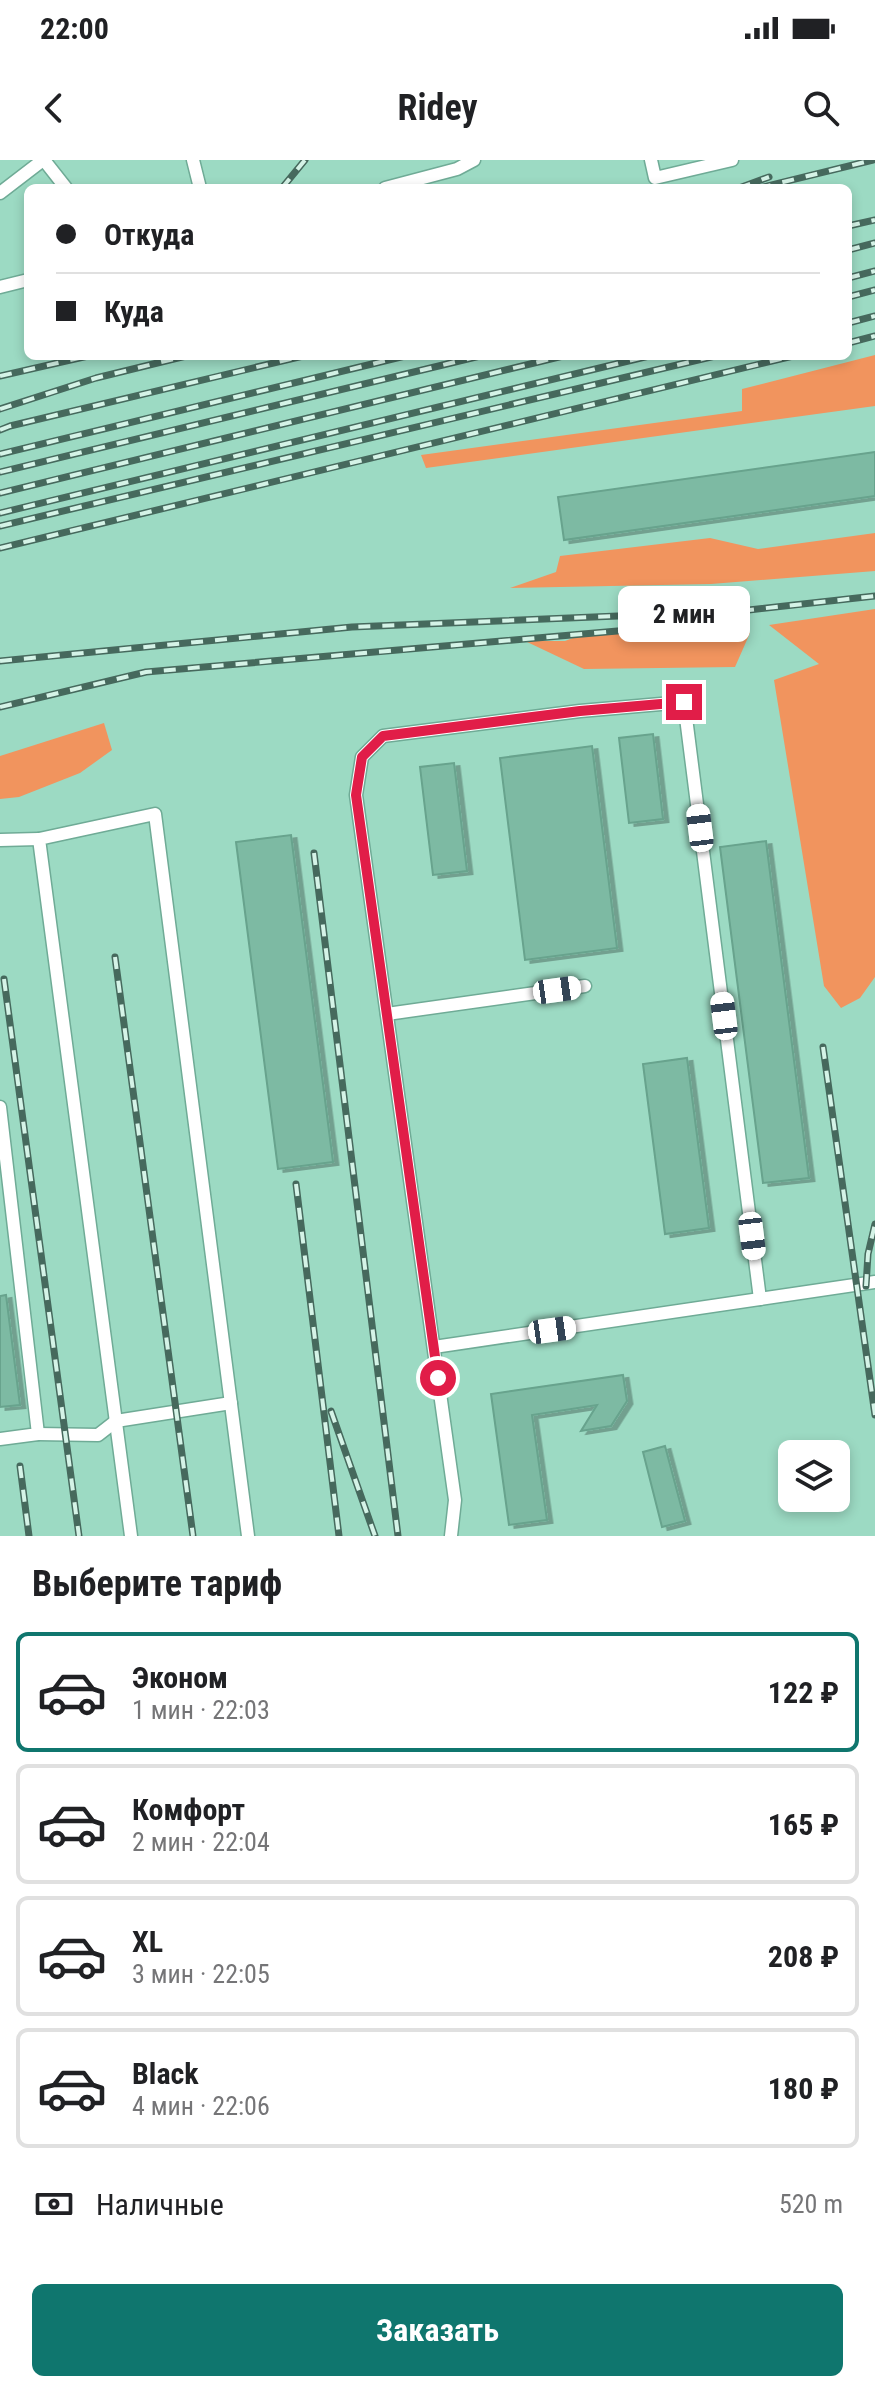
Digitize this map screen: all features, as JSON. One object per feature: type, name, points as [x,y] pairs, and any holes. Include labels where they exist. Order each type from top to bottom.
[{"type":"street","points":[[0,193],[44,160],[63,184]]},
{"type":"street","points":[[193,160],[199,184]]},
{"type":"street","points":[[400,184],[457,169],[474,160]]},
{"type":"street","points":[[651,160],[655,178],[732,160]]},
{"type":"street","points":[[0,287],[24,281]]},
{"type":"street","points":[[451,1536],[455,1500],[356,795],[362,757],[383,736],[580,711],[684,702],[760,1299]]},
{"type":"street","points":[[0,840],[39,839],[155,814],[248,1536]]},
{"type":"street","points":[[39,839],[131,1536]]},
{"type":"street","points":[[387,1014],[585,986]]},
{"type":"street","points":[[0,1107],[38,1434]]},
{"type":"street","points":[[434,1347],[875,1282]]},
{"type":"street","points":[[0,1439],[38,1434],[98,1435],[116,1421],[231,1403]]},
{"type":"shaded area","points":[[875,355],[875,406],[426,468],[421,455],[742,411],[742,389]]},
{"type":"shaded area","points":[[875,533],[875,571],[711,584],[510,588],[556,572],[560,556],[710,538],[758,549]]},
{"type":"shaded area","points":[[875,609],[875,977],[860,998],[841,1008],[824,986],[774,680],[819,664],[769,625]]},
{"type":"shaded area","points":[[735,627],[750,633],[735,667],[584,669],[525,641],[565,641],[581,635]]},
{"type":"shaded area","points":[[104,723],[112,750],[80,773],[19,797],[0,799],[0,756]]},
{"type":"building","points":[[875,452],[875,496],[564,540],[558,497]]},
{"type":"building","points":[[653,734],[663,819],[629,823],[619,738]]},
{"type":"building","points":[[592,746],[617,948],[525,960],[500,758]]},
{"type":"building","points":[[454,763],[467,871],[433,875],[420,767]]},
{"type":"building","points":[[291,835],[333,1162],[278,1169],[236,842]]},
{"type":"building","points":[[766,841],[809,1178],[763,1183],[720,847]]},
{"type":"building","points":[[687,1058],[709,1228],[665,1234],[643,1064]]},
{"type":"building","points":[[6,1295],[20,1405],[0,1407],[0,1296]]},
{"type":"building","points":[[623,1375],[627,1401],[611,1426],[581,1431],[597,1405],[532,1415],[547,1520],[509,1525],[491,1394]]},
{"type":"building","points":[[665,1446],[685,1521],[662,1527],[643,1452]]},
{"type":"railway","points":[[285,184],[305,160]]},
{"type":"railway","points":[[775,184],[873,160]]},
{"type":"railway","points":[[750,184],[769,177]]},
{"type":"railway","points":[[852,225],[875,220]]},
{"type":"railway","points":[[852,249],[875,243]]},
{"type":"railway","points":[[852,277],[875,271]]},
{"type":"railway","points":[[852,296],[875,290]]},
{"type":"railway","points":[[852,322],[875,316]]},
{"type":"railway","points":[[852,342],[875,336]]},
{"type":"railway","points":[[0,376],[70,360]]},
{"type":"railway","points":[[0,409],[96,378],[170,360]]},
{"type":"railway","points":[[0,430],[286,360]]},
{"type":"railway","points":[[0,454],[388,360]]},
{"type":"railway","points":[[0,472],[463,360]]},
{"type":"railway","points":[[0,493],[547,360]]},
{"type":"railway","points":[[0,513],[632,360]]},
{"type":"railway","points":[[0,526],[698,360]]},
{"type":"railway","points":[[0,548],[776,360]]},
{"type":"railway","points":[[0,661],[352,627],[740,611],[875,596]]},
{"type":"railway","points":[[0,707],[146,672],[698,624]]},
{"type":"railway","points":[[314,853],[398,1536]]},
{"type":"railway","points":[[115,957],[193,1536]]},
{"type":"railway","points":[[4,979],[79,1536]]},
{"type":"railway","points":[[823,1047],[875,1415]]},
{"type":"railway","points":[[296,1184],[339,1536]]},
{"type":"railway","points":[[866,1286],[868,1254],[875,1224]]},
{"type":"railway","points":[[331,1411],[375,1536]]},
{"type":"railway","points":[[20,1466],[29,1536]]},
{"type":"route","points":[[438,1378],[356,795],[362,757],[383,736],[580,711],[684,702]]}]
